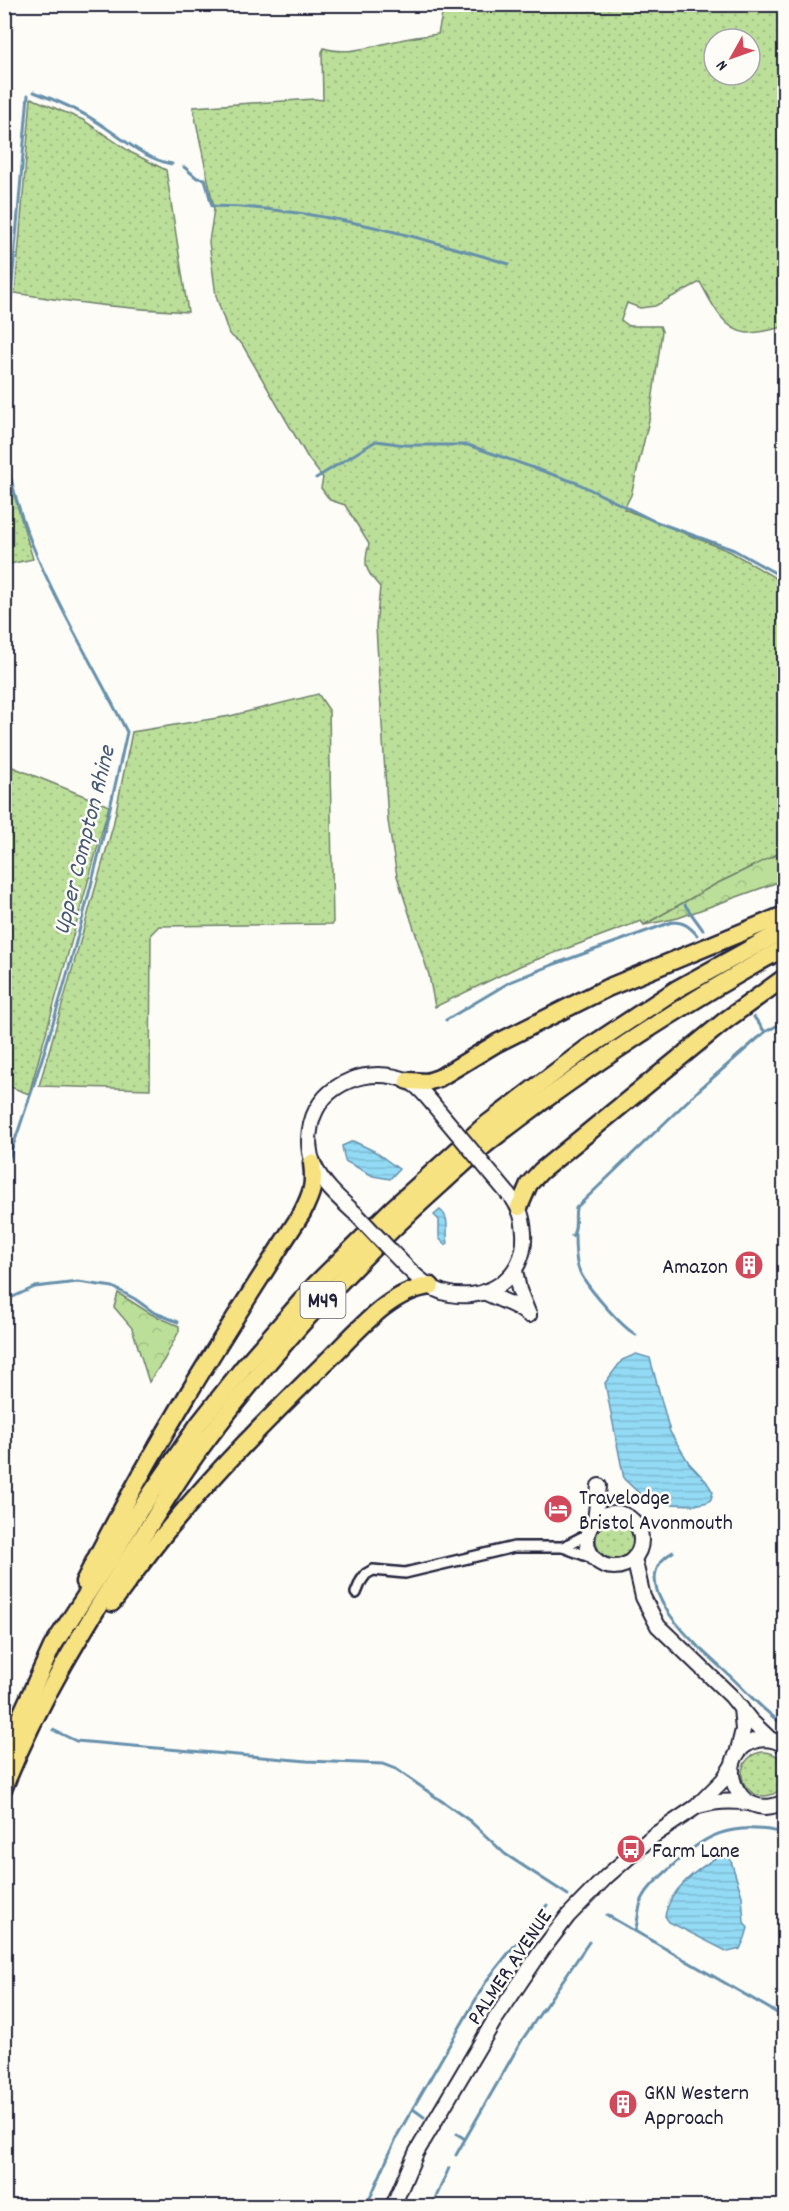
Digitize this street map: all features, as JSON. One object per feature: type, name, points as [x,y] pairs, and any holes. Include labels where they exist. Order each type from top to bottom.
[{"type":"highway","points":[[408,1081],[427,1082],[440,1078],[497,1044],[607,988],[784,915]]},
{"type":"highway","name":"M49","points":[[52,1647],[139,1511],[211,1409],[243,1368],[316,1284],[392,1209],[483,1128],[586,1049],[677,989],[784,930]]},
{"type":"highway","name":"M49","points":[[4,1787],[46,1695],[65,1660],[194,1457],[254,1379],[343,1279],[400,1221],[493,1138],[595,1062],[705,992],[784,948]]},
{"type":"highway","points":[[514,1201],[541,1171],[726,1020],[784,978]]},
{"type":"highway","name":"M49","points":[[4,1752],[52,1647],[120,1511],[202,1369],[302,1213],[315,1182],[312,1163]]},
{"type":"highway","name":"M49","points":[[46,1695],[99,1620],[170,1527],[239,1448],[379,1311],[404,1293],[431,1286]]},
{"type":"street","points":[[370,1075],[388,1075],[408,1081],[416,1085],[432,1102],[514,1201],[523,1224],[523,1253],[515,1270],[496,1288],[466,1295],[453,1294],[431,1286],[389,1249],[320,1178],[312,1163],[309,1135],[313,1117],[320,1104],[338,1085],[370,1075]]},
{"type":"street","points":[[484,1292],[529,1315],[519,1290],[515,1270]]},
{"type":"street","points":[[595,1559],[587,1543],[599,1486],[617,1514]]},
{"type":"street","points":[[563,1547],[609,1514],[629,1518],[639,1530],[641,1545],[628,1564],[612,1567]]},
{"type":"street","points":[[356,1593],[366,1574],[373,1570],[405,1573],[514,1547],[563,1547],[595,1559],[627,1577],[643,1597],[658,1626],[723,1687],[770,1739],[784,1745]]},
{"type":"street","points":[[634,1558],[643,1597]]},
{"type":"street","points":[[741,1708],[743,1730],[732,1777],[740,1796],[749,1803]]},
{"type":"street","points":[[735,1761],[751,1742],[770,1739]]},
{"type":"street","name":"PALMER AVENUE","points":[[696,1807],[723,1780],[735,1761]]},
{"type":"street","name":"PALMER AVENUE","points":[[393,2206],[416,2153],[494,2021],[568,1916],[628,1856],[679,1816],[696,1807],[719,1801],[735,1801],[766,1808],[784,1802]]},
{"type":"street","name":"PALMER AVENUE","points":[[402,2189],[402,2206]]},
{"type":"green space","points":[[444,5],[784,5],[784,327],[752,333],[738,331],[718,314],[700,282],[655,306],[640,308],[627,303],[621,320],[629,326],[660,326],[662,331],[650,416],[631,495],[624,509],[731,552],[784,583],[784,851],[716,884],[644,925],[641,921],[522,965],[435,1007],[429,975],[397,876],[388,821],[376,627],[380,587],[367,567],[366,557],[369,544],[345,505],[330,500],[321,488],[323,478],[308,458],[242,344],[229,334],[216,296],[209,242],[214,209],[193,107],[323,100],[322,52],[324,48],[352,50],[438,34]]},
{"type":"green space","points":[[31,98],[83,120],[132,153],[166,170],[188,312],[101,305],[15,293]]},
{"type":"green space","points":[[5,464],[33,559],[4,565]]},
{"type":"green space","points":[[318,694],[329,710],[333,924],[159,926],[151,934],[150,1089],[39,1086],[113,826],[132,732],[230,716]]},
{"type":"green space","points":[[5,764],[109,806],[29,1094],[5,1085]]},
{"type":"green space","points":[[784,851],[784,880],[678,918],[644,925],[716,884]]},
{"type":"green space","points":[[118,1293],[151,1314],[179,1326],[179,1331],[164,1360],[149,1382],[132,1328],[114,1307]]},
{"type":"green space","points":[[615,1521],[629,1526],[634,1540],[629,1554],[615,1559],[601,1554],[596,1540],[601,1526]]},
{"type":"green space","points":[[764,1752],[773,1753],[780,1758],[785,1765],[785,1783],[780,1790],[773,1795],[764,1796],[755,1795],[748,1790],[743,1783],[742,1774],[743,1765],[748,1758],[755,1753]]},
{"type":"water","points":[[353,1141],[374,1151],[399,1169],[390,1179],[373,1176],[345,1161],[342,1146]]},
{"type":"water","points":[[440,1210],[447,1221],[448,1243],[445,1245],[439,1238],[439,1220],[434,1215]]},
{"type":"water","points":[[636,1354],[650,1358],[670,1432],[689,1463],[713,1492],[708,1502],[695,1505],[669,1504],[640,1494],[624,1479],[605,1383],[622,1360]]},
{"type":"water","points":[[720,1855],[730,1858],[742,1896],[744,1922],[748,1928],[740,1949],[728,1952],[669,1922],[665,1916],[673,1897],[686,1880]]},
{"type":"waterway","points":[[34,92],[80,112],[141,152],[172,164]]},
{"type":"waterway","name":"Upper Compton Rhine","points":[[4,379],[28,95]]},
{"type":"waterway","points":[[184,167],[197,178],[205,179],[212,206],[288,211],[325,217],[400,233],[509,264]]},
{"type":"waterway","name":"Upper Compton Rhine","points":[[4,440],[11,479],[36,554],[127,732],[102,843],[73,954],[41,1063],[4,1171]]},
{"type":"waterway","points":[[316,478],[376,441],[405,445],[468,445],[577,483],[654,521],[734,550],[784,578]]},
{"type":"waterway","points":[[685,905],[703,930]]},
{"type":"waterway","points":[[446,1020],[510,982],[672,922],[686,925],[697,935]]},
{"type":"waterway","points":[[754,1017],[765,1032]]},
{"type":"waterway","points":[[572,1236],[576,1208],[700,1089],[765,1032],[784,1022]]},
{"type":"waterway","points":[[575,1234],[576,1259],[587,1284],[621,1323],[636,1335]]},
{"type":"waterway","points":[[4,1301],[35,1287],[78,1282],[113,1287],[153,1312],[178,1322]]},
{"type":"waterway","points":[[673,1552],[659,1565],[655,1581],[660,1599],[671,1617],[702,1651],[762,1708],[784,1725]]},
{"type":"waterway","points":[[53,1730],[76,1741],[307,1761],[383,1764],[396,1769],[470,1821],[505,1854],[568,1895]]},
{"type":"waterway","points":[[635,1931],[640,1905],[646,1892],[694,1847],[707,1839],[733,1830],[763,1829],[780,1832]]},
{"type":"waterway","points":[[359,2206],[371,2196],[398,2134],[487,1980],[547,1905]]},
{"type":"waterway","points":[[607,1915],[784,2017]]},
{"type":"waterway","points":[[456,2155],[522,2040],[589,1942]]},
{"type":"waterway","points":[[413,2109],[424,2117]]},
{"type":"waterway","points":[[457,2134],[465,2139]]},
{"type":"waterway","points":[[432,2206],[449,2168]]},
{"type":"waterway","points":[[318,2206],[326,2204],[340,2206]]},
{"type":"place","name":"Amazon","points":[[749,1265]]},
{"type":"place","name":"Travelodge Bristol Avonmouth","points":[[558,1509]]},
{"type":"place","name":"Farm Lane","points":[[631,1849]]},
{"type":"place","name":"GKN Western Approach","points":[[623,2104]]}]
